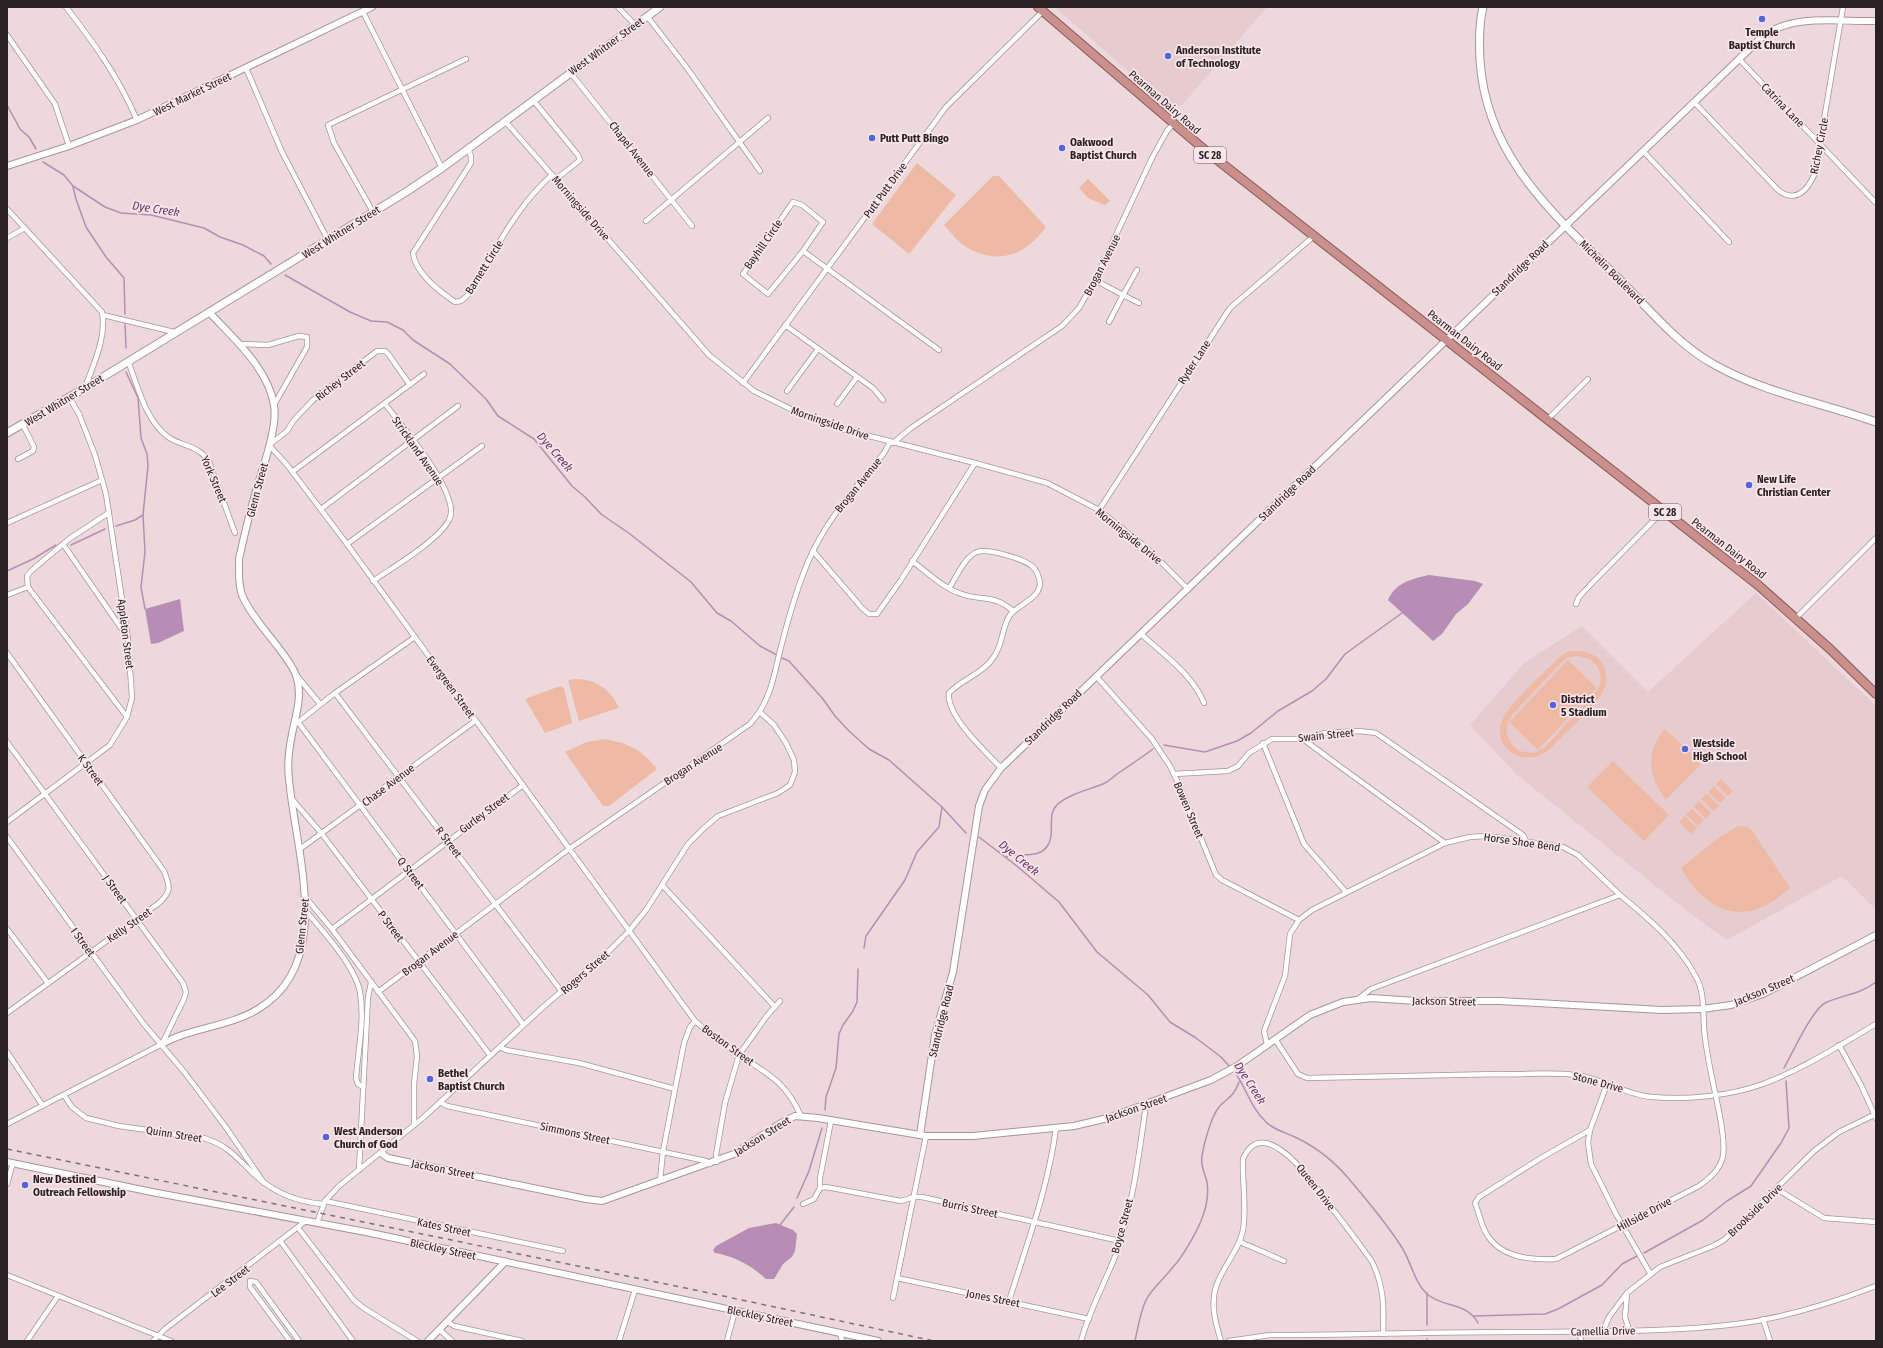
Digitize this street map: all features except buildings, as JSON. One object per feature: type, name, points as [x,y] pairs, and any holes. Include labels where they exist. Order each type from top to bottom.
[{"type":"highway","name":"Pearman Dairy Road","points":[[1041,9],[1206,151],[1758,585],[1796,618],[1876,694]]},
{"type":"main road","name":"West Whitner Street","points":[[7,433],[85,388],[174,332],[328,240],[442,168],[660,7]]},
{"type":"main road","name":"Michelin Boulevard","points":[[1483,7],[1480,17],[1480,55],[1482,79],[1489,112],[1504,146],[1523,177],[1566,225],[1674,335],[1713,364],[1757,385],[1876,422]]},
{"type":"street","points":[[66,7],[109,66],[126,94],[137,120]]},
{"type":"street","name":"West Market Street","points":[[7,166],[69,146],[137,120],[372,7]]},
{"type":"street","points":[[618,7],[636,25]]},
{"type":"street","name":"Richey Circle","points":[[1694,102],[1778,190],[1786,195],[1800,194],[1811,182],[1815,173],[1843,7]]},
{"type":"street","name":"Putt Putt Drive","points":[[743,383],[946,108],[1041,9]]},
{"type":"street","points":[[362,12],[403,89],[442,168]]},
{"type":"street","points":[[647,16],[687,68],[760,171]]},
{"type":"street","name":"Standridge Road","points":[[923,1136],[936,1035],[953,972],[979,806],[986,790],[1001,768],[1404,382],[1446,339],[1762,38],[1780,26],[1797,22],[1876,21]]},
{"type":"street","points":[[7,35],[55,104],[69,146]]},
{"type":"street","points":[[373,212],[327,128],[328,125],[466,59]]},
{"type":"street","name":"Catrina Lane","points":[[1739,59],[1876,203]]},
{"type":"street","points":[[246,68],[282,152],[328,240]]},
{"type":"street","name":"Chapel Avenue","points":[[570,72],[692,226]]},
{"type":"street","points":[[533,100],[578,155],[580,160],[556,179]]},
{"type":"street","points":[[646,221],[768,118]]},
{"type":"street","name":"Morningside Drive","points":[[505,121],[709,356],[743,383],[760,394],[807,417],[842,429],[891,443],[976,462],[1047,483],[1099,510],[1148,549],[1188,589]]},
{"type":"street","name":"Brogan Avenue","points":[[378,992],[569,849],[666,781],[722,745],[750,724],[761,712],[771,688],[791,607],[813,550],[833,515],[891,443],[1062,326],[1079,308],[1095,280],[1155,154],[1167,131],[1174,124]]},
{"type":"street","name":"Barnett Circle","points":[[468,148],[471,162],[413,253],[414,260],[418,268],[441,292],[455,302],[461,301],[467,296],[512,219],[527,199],[552,175]]},
{"type":"street","points":[[1643,151],[1729,242]]},
{"type":"street","name":"Bayhill Circle","points":[[793,202],[802,205],[823,222],[803,251],[768,294],[743,274],[793,202]]},
{"type":"street","points":[[7,209],[103,315],[104,321],[100,345],[85,388]]},
{"type":"street","points":[[7,238],[25,228]]},
{"type":"street","name":"Ryder Lane","points":[[1099,510],[1230,308],[1314,236]]},
{"type":"street","points":[[803,251],[939,350]]},
{"type":"street","points":[[1109,322],[1137,270]]},
{"type":"street","points":[[1095,280],[1139,303]]},
{"type":"street","name":"Glenn Street","points":[[7,1124],[179,1035],[244,1016],[257,1010],[277,995],[291,976],[298,960],[306,898],[300,849],[291,799],[288,760],[296,723],[299,683],[288,660],[251,611],[242,596],[239,580],[239,560],[242,544],[269,445],[275,412],[268,385],[261,373],[238,344],[209,312]]},
{"type":"street","points":[[103,315],[174,332]]},
{"type":"street","points":[[785,325],[873,388],[883,400]]},
{"type":"street","points":[[238,344],[268,345],[299,336],[307,337],[307,347],[274,405]]},
{"type":"street","points":[[787,391],[818,349]]},
{"type":"street","name":"Richey Street","points":[[269,445],[287,431],[294,420],[313,400],[377,351],[385,351],[389,355],[410,385]]},
{"type":"street","name":"York Street","points":[[128,361],[145,405],[159,428],[168,437],[204,452],[235,534]]},
{"type":"street","points":[[292,472],[424,374]]},
{"type":"street","points":[[837,404],[857,377]]},
{"type":"street","points":[[1548,419],[1588,379]]},
{"type":"street","name":"Appleton Street","points":[[7,822],[110,745],[127,717],[132,693],[128,639],[107,514],[106,494],[79,414],[69,397]]},
{"type":"street","name":"Strickland Avenue","points":[[373,580],[426,543],[445,527],[450,518],[450,502],[440,478],[385,404]]},
{"type":"street","points":[[320,509],[458,406]]},
{"type":"street","points":[[18,459],[33,451],[34,447],[23,424]]},
{"type":"street","name":"Evergreen Street","points":[[269,445],[292,472],[347,544],[629,931]]},
{"type":"street","points":[[347,544],[440,478],[482,446]]},
{"type":"street","points":[[813,550],[862,608],[869,614],[877,614],[976,462]]},
{"type":"street","points":[[7,523],[102,480]]},
{"type":"street","points":[[1576,604],[1579,597],[1593,582],[1664,510]]},
{"type":"street","points":[[107,514],[63,544],[31,571],[27,576],[28,587],[127,717]]},
{"type":"street","points":[[1796,618],[1876,538]]},
{"type":"street","points":[[63,544],[128,639]]},
{"type":"street","points":[[949,588],[968,558],[977,552],[986,551],[1025,562],[1034,567],[1038,576],[1040,585],[1036,593],[1013,611],[1005,626],[1001,645],[991,661],[972,678],[953,688],[949,693],[948,699],[950,706],[964,727],[1001,768]]},
{"type":"street","points":[[912,562],[949,588],[965,595],[1000,601],[1013,611]]},
{"type":"street","points":[[7,595],[28,587]]},
{"type":"street","points":[[1141,634],[1186,676],[1202,696],[1204,703]]},
{"type":"street","points":[[296,723],[335,693],[415,637]]},
{"type":"street","name":"K Street","points":[[7,652],[164,871],[170,890]]},
{"type":"street","name":"Glenn Street","points":[[295,673],[320,704]]},
{"type":"street","name":"Bowen Street","points":[[1096,676],[1152,739],[1174,774],[1216,874],[1222,880],[1299,920]]},
{"type":"street","name":"R Street","points":[[335,693],[562,992]]},
{"type":"street","name":"Rogers Street","points":[[324,1202],[359,1170],[440,1102],[524,1024],[562,992],[629,931],[663,886],[688,844],[718,816],[778,793],[790,785],[796,772],[794,760],[774,725],[761,712]]},
{"type":"street","name":"Chase Avenue","points":[[300,849],[475,721]]},
{"type":"street","name":"Q Street","points":[[296,723],[361,805],[524,1024]]},
{"type":"street","name":"Swain Street","points":[[1174,774],[1228,771],[1238,766],[1249,753],[1263,743],[1272,739],[1303,738],[1325,733],[1359,731],[1376,733],[1482,805],[1523,836],[1526,841]]},
{"type":"street","points":[[1303,738],[1338,766],[1446,843]]},
{"type":"street","name":"J Street","points":[[7,742],[183,983],[186,992],[162,1044]]},
{"type":"street","points":[[1263,743],[1304,844],[1346,892]]},
{"type":"street","name":"Gurley Street","points":[[332,929],[408,870],[523,785]]},
{"type":"street","name":"P Street","points":[[291,799],[322,834],[490,1055]]},
{"type":"street","name":"Horse Shoe Bend","points":[[1267,1044],[1264,1030],[1285,976],[1290,934],[1299,920],[1312,910],[1346,892],[1446,843],[1470,837],[1487,836],[1563,847],[1573,851],[1620,895]]},
{"type":"street","name":"I Street","points":[[7,837],[143,1023],[162,1044],[225,1126],[264,1183]]},
{"type":"street","points":[[663,886],[775,1007]]},
{"type":"street","name":"Kelly Street","points":[[7,1013],[159,903],[170,890]]},
{"type":"street","points":[[1358,999],[1371,989],[1620,895]]},
{"type":"street","name":"Hillside Drive","points":[[1590,1130],[1541,1158],[1479,1197],[1476,1203],[1478,1211],[1486,1233],[1495,1245],[1508,1254],[1542,1259],[1556,1259],[1699,1186],[1720,1167],[1723,1155],[1723,1135],[1705,1037],[1702,993],[1698,979],[1692,969],[1649,919],[1620,895]]},
{"type":"street","points":[[306,898],[332,929],[371,983],[409,1031],[417,1047],[414,1125]]},
{"type":"street","points":[[305,910],[336,946],[352,973],[360,991],[361,1012],[356,1078],[358,1084],[363,1087]]},
{"type":"street","points":[[7,929],[48,983]]},
{"type":"street","name":"Boston Street","points":[[629,931],[695,1021],[739,1055],[780,1082],[790,1094],[801,1116]]},
{"type":"street","name":"Jackson Street","points":[[381,1153],[388,1158],[602,1201],[714,1163],[745,1148],[789,1118],[801,1116],[923,1136],[973,1136],[1056,1128],[1094,1122],[1146,1105],[1223,1074],[1310,1015],[1329,1007],[1358,999],[1500,1001],[1662,1010],[1702,1009],[1731,1005],[1763,994],[1876,935]]},
{"type":"street","points":[[359,1170],[368,997],[371,983]]},
{"type":"street","points":[[714,1163],[725,1103],[739,1055],[766,1017],[780,1001]]},
{"type":"street","points":[[660,1181],[663,1151],[684,1043],[690,1027],[695,1021]]},
{"type":"street","name":"Stone Drive","points":[[1275,1039],[1298,1074],[1307,1078],[1500,1074],[1527,1075],[1559,1073],[1584,1077],[1650,1097],[1696,1097],[1762,1084],[1838,1046],[1876,1024]]},
{"type":"street","points":[[1838,1046],[1861,1085],[1875,1116]]},
{"type":"street","points":[[500,1047],[506,1050],[611,1070],[675,1089]]},
{"type":"street","points":[[7,1052],[43,1106]]},
{"type":"street","points":[[1607,1084],[1590,1130],[1588,1142],[1591,1164],[1650,1273]]},
{"type":"street","name":"Quinn Street","points":[[64,1095],[72,1107],[86,1118],[119,1126],[204,1138],[220,1144],[233,1152],[264,1183],[292,1198],[324,1202]]},
{"type":"street","name":"Simmons Street","points":[[440,1102],[447,1106],[706,1160],[714,1163]]},
{"type":"street","name":"Boyce Street","points":[[1081,1341],[1120,1241],[1139,1154],[1146,1105]]},
{"type":"street","name":"Brookside Drive","points":[[1603,1331],[1609,1317],[1627,1293],[1650,1273],[1660,1266],[1713,1246],[1724,1240],[1814,1151],[1839,1132],[1875,1116]]},
{"type":"street","points":[[803,1204],[814,1199],[820,1188],[820,1178],[831,1121]]},
{"type":"street","points":[[1008,1301],[1035,1222],[1054,1148],[1056,1128]]},
{"type":"street","points":[[893,1298],[914,1197],[923,1136]]},
{"type":"street","name":"Queen Drive","points":[[1221,1341],[1213,1309],[1215,1288],[1240,1242],[1245,1219],[1243,1160],[1246,1152],[1260,1143],[1277,1147],[1300,1165],[1374,1265],[1379,1275],[1383,1295],[1382,1334]]},
{"type":"street","points":[[7,1184],[10,1162]]},
{"type":"street","name":"Bleckley Street","points":[[10,1162],[152,1192],[307,1220],[878,1341]]},
{"type":"street","name":"Burris Street","points":[[820,1188],[826,1187],[901,1201],[914,1197],[1120,1241]]},
{"type":"street","points":[[1777,1189],[1824,1218],[1876,1222]]},
{"type":"street","points":[[317,1223],[324,1202]]},
{"type":"street","name":"Kates Street","points":[[324,1202],[563,1251]]},
{"type":"street","name":"Lee Street","points":[[153,1341],[299,1229],[307,1220]]},
{"type":"street","points":[[299,1229],[353,1298],[362,1307],[416,1341]]},
{"type":"street","points":[[281,1242],[353,1341]]},
{"type":"street","points":[[1240,1242],[1284,1261]]},
{"type":"street","points":[[428,1341],[505,1262]]},
{"type":"street","points":[[7,1275],[171,1341]]},
{"type":"street","name":"Jones Street","points":[[897,1278],[1089,1319]]},
{"type":"street","points":[[290,1341],[250,1286],[250,1281],[256,1282],[299,1341]]},
{"type":"street","name":"Camellia Drive","points":[[1229,1341],[1270,1335],[1603,1331],[1698,1328],[1763,1319],[1827,1304],[1876,1286]]},
{"type":"street","points":[[619,1341],[635,1290]]},
{"type":"street","points":[[1627,1293],[1625,1317],[1629,1330]]},
{"type":"street","points":[[27,1341],[58,1296]]},
{"type":"street","points":[[727,1341],[735,1311]]},
{"type":"street","points":[[1763,1319],[1770,1341]]},
{"type":"street","points":[[448,1322],[454,1326],[522,1341]]},
{"type":"street","points":[[440,1330],[452,1341]]},
{"type":"street","points":[[1580,1331],[1581,1341]]},
{"type":"street","points":[[840,1332],[842,1341]]},
{"type":"shaded area","name":"Anderson Institute of Technology","points":[[1055,7],[1267,7],[1182,105],[1169,107]]},
{"type":"shaded area","points":[[917,163],[956,195],[909,254],[872,224]]},
{"type":"shaded area","points":[[993,176],[999,176],[1046,227],[1028,245],[1009,255],[987,255],[975,251],[960,243],[944,225]]},
{"type":"shaded area","points":[[1088,179],[1110,201],[1105,205],[1088,198],[1079,188]]},
{"type":"shaded area","points":[[1429,575],[1475,581],[1483,584],[1468,604],[1456,614],[1442,634],[1433,641],[1388,600],[1395,589],[1400,585],[1405,582]]},
{"type":"shaded area","name":"Westside High School","points":[[1756,593],[1876,706],[1876,910],[1842,876],[1727,940],[1687,911],[1516,774],[1470,725],[1524,663],[1582,626],[1648,692]]},
{"type":"shaded area","points":[[180,599],[184,631],[158,643],[151,644],[145,609]]},
{"type":"shaded area","points":[[1567,652],[1587,652],[1600,660],[1606,673],[1606,682],[1601,695],[1589,710],[1543,754],[1533,757],[1523,757],[1514,754],[1507,749],[1502,741],[1500,731],[1502,721],[1511,706],[1527,689],[1558,658]],"holes":[[[1577,656],[1590,659],[1598,667],[1601,678],[1599,688],[1544,748],[1534,753],[1519,751],[1509,739],[1507,731],[1507,726],[1511,716],[1567,658]]]},
{"type":"shaded area","name":"District 5 Stadium","points":[[1568,660],[1597,688],[1538,750],[1509,722]]},
{"type":"shaded area","points":[[576,679],[590,681],[602,687],[612,696],[619,708],[579,721],[568,680]]},
{"type":"shaded area","points":[[560,686],[564,688],[572,723],[545,733],[525,699]]},
{"type":"shaded area","points":[[1665,729],[1699,761],[1700,765],[1666,800],[1655,782],[1651,764],[1654,747]]},
{"type":"shaded area","points":[[605,739],[634,748],[646,757],[657,769],[609,806],[603,806],[565,752],[587,742]]},
{"type":"shaded area","points":[[1613,761],[1669,815],[1644,841],[1587,787]]},
{"type":"shaded area","points":[[1721,779],[1733,791],[1728,796],[1716,784]]},
{"type":"shaded area","points":[[1714,786],[1726,798],[1720,803],[1708,792]]},
{"type":"shaded area","points":[[1707,794],[1719,806],[1713,811],[1701,799]]},
{"type":"shaded area","points":[[1699,801],[1711,813],[1706,819],[1694,807]]},
{"type":"shaded area","points":[[1692,809],[1704,820],[1698,826],[1686,814]]},
{"type":"shaded area","points":[[1685,816],[1697,828],[1691,834],[1679,822]]},
{"type":"shaded area","points":[[1738,826],[1745,826],[1751,829],[1790,888],[1776,899],[1762,907],[1749,911],[1737,912],[1714,904],[1704,897],[1687,879],[1681,868],[1713,842]]},
{"type":"shaded area","points":[[776,1223],[793,1230],[797,1234],[795,1251],[792,1257],[783,1264],[774,1279],[766,1279],[742,1262],[729,1256],[715,1253],[713,1250],[716,1246],[749,1228]]},
{"type":"waterway","name":"Dye Creek","points":[[7,105],[20,129],[29,137],[36,149]]},
{"type":"waterway","name":"Dye Creek","points":[[43,162],[64,175],[73,186],[105,207],[121,213],[151,215],[204,228],[220,237],[243,245],[264,256],[271,264]]},
{"type":"waterway","points":[[73,187],[86,227],[106,257],[124,278],[125,314]]},
{"type":"waterway","name":"Dye Creek","points":[[285,275],[350,312],[371,321],[387,322],[403,330],[413,340],[450,364],[486,399],[498,416],[534,439],[572,486],[601,514],[630,534],[691,582],[717,613],[731,621],[760,646],[777,655]]},
{"type":"waterway","points":[[125,323],[126,348]]},
{"type":"waterway","points":[[126,372],[138,398],[141,438],[147,454],[148,466],[143,515],[145,552],[141,587],[145,609]]},
{"type":"waterway","points":[[116,526],[135,520],[143,515]]},
{"type":"waterway","points":[[71,545],[105,529]]},
{"type":"waterway","points":[[7,571],[33,559],[56,545]]},
{"type":"waterway","points":[[1164,745],[1205,752],[1237,741],[1251,733],[1278,711],[1312,691],[1326,679],[1345,654],[1402,613]]},
{"type":"waterway","name":"Dye Creek","points":[[782,658],[789,661],[849,731],[869,749],[889,760],[942,807],[966,833]]},
{"type":"waterway","points":[[1006,857],[1034,854],[1044,850],[1050,840],[1051,819],[1057,805],[1068,797],[1106,782],[1153,749]]},
{"type":"waterway","points":[[864,948],[866,936],[905,880],[917,852],[939,827],[942,807]]},
{"type":"waterway","name":"Dye Creek","points":[[979,837],[1018,867],[1059,902],[1097,952],[1148,995],[1170,1022],[1196,1038],[1221,1057],[1231,1068]]},
{"type":"waterway","points":[[825,1110],[826,1097],[836,1068],[839,1034],[857,1002],[858,969]]},
{"type":"waterway","points":[[1784,1068],[1808,1023],[1820,1007],[1831,1000],[1858,992],[1876,982]]},
{"type":"waterway","name":"Dye Creek","points":[[1234,1071],[1256,1110],[1269,1125],[1303,1141],[1317,1150],[1331,1160],[1349,1179],[1395,1237],[1419,1284],[1427,1294],[1440,1301],[1461,1308],[1473,1316],[1478,1323]]},
{"type":"waterway","points":[[1644,1253],[1703,1220],[1727,1201],[1751,1186],[1781,1143],[1789,1128],[1786,1081]]},
{"type":"waterway","points":[[1135,1341],[1146,1300],[1180,1258],[1201,1221],[1206,1207],[1208,1192],[1207,1182],[1202,1166],[1206,1137],[1216,1111],[1233,1094],[1239,1082]]},
{"type":"waterway","points":[[797,1198],[809,1171],[822,1128]]},
{"type":"waterway","points":[[780,1225],[794,1207]]},
{"type":"waterway","points":[[1474,1316],[1545,1314],[1558,1309],[1602,1285],[1622,1264],[1637,1256]]},
{"type":"waterway","points":[[1427,1293],[1427,1325]]},
{"type":"railway","points":[[7,1149],[695,1290],[934,1341]]},
{"type":"place","name":"Temple Baptist Church","points":[[1762,19]]},
{"type":"place","name":"Anderson Institute of Technology","points":[[1168,56]]},
{"type":"place","name":"Putt Putt Bingo","points":[[872,138]]},
{"type":"place","name":"Oakwood Baptist Church","points":[[1062,148]]},
{"type":"place","name":"New Life Christian Center","points":[[1749,485]]},
{"type":"place","name":"District 5 Stadium","points":[[1553,705]]},
{"type":"place","name":"Westside High School","points":[[1685,749]]},
{"type":"place","name":"Bethel Baptist Church","points":[[430,1079]]},
{"type":"place","name":"West Anderson Church of God","points":[[326,1137]]},
{"type":"place","name":"New Destined Outreach Fellowship","points":[[25,1185]]}]
